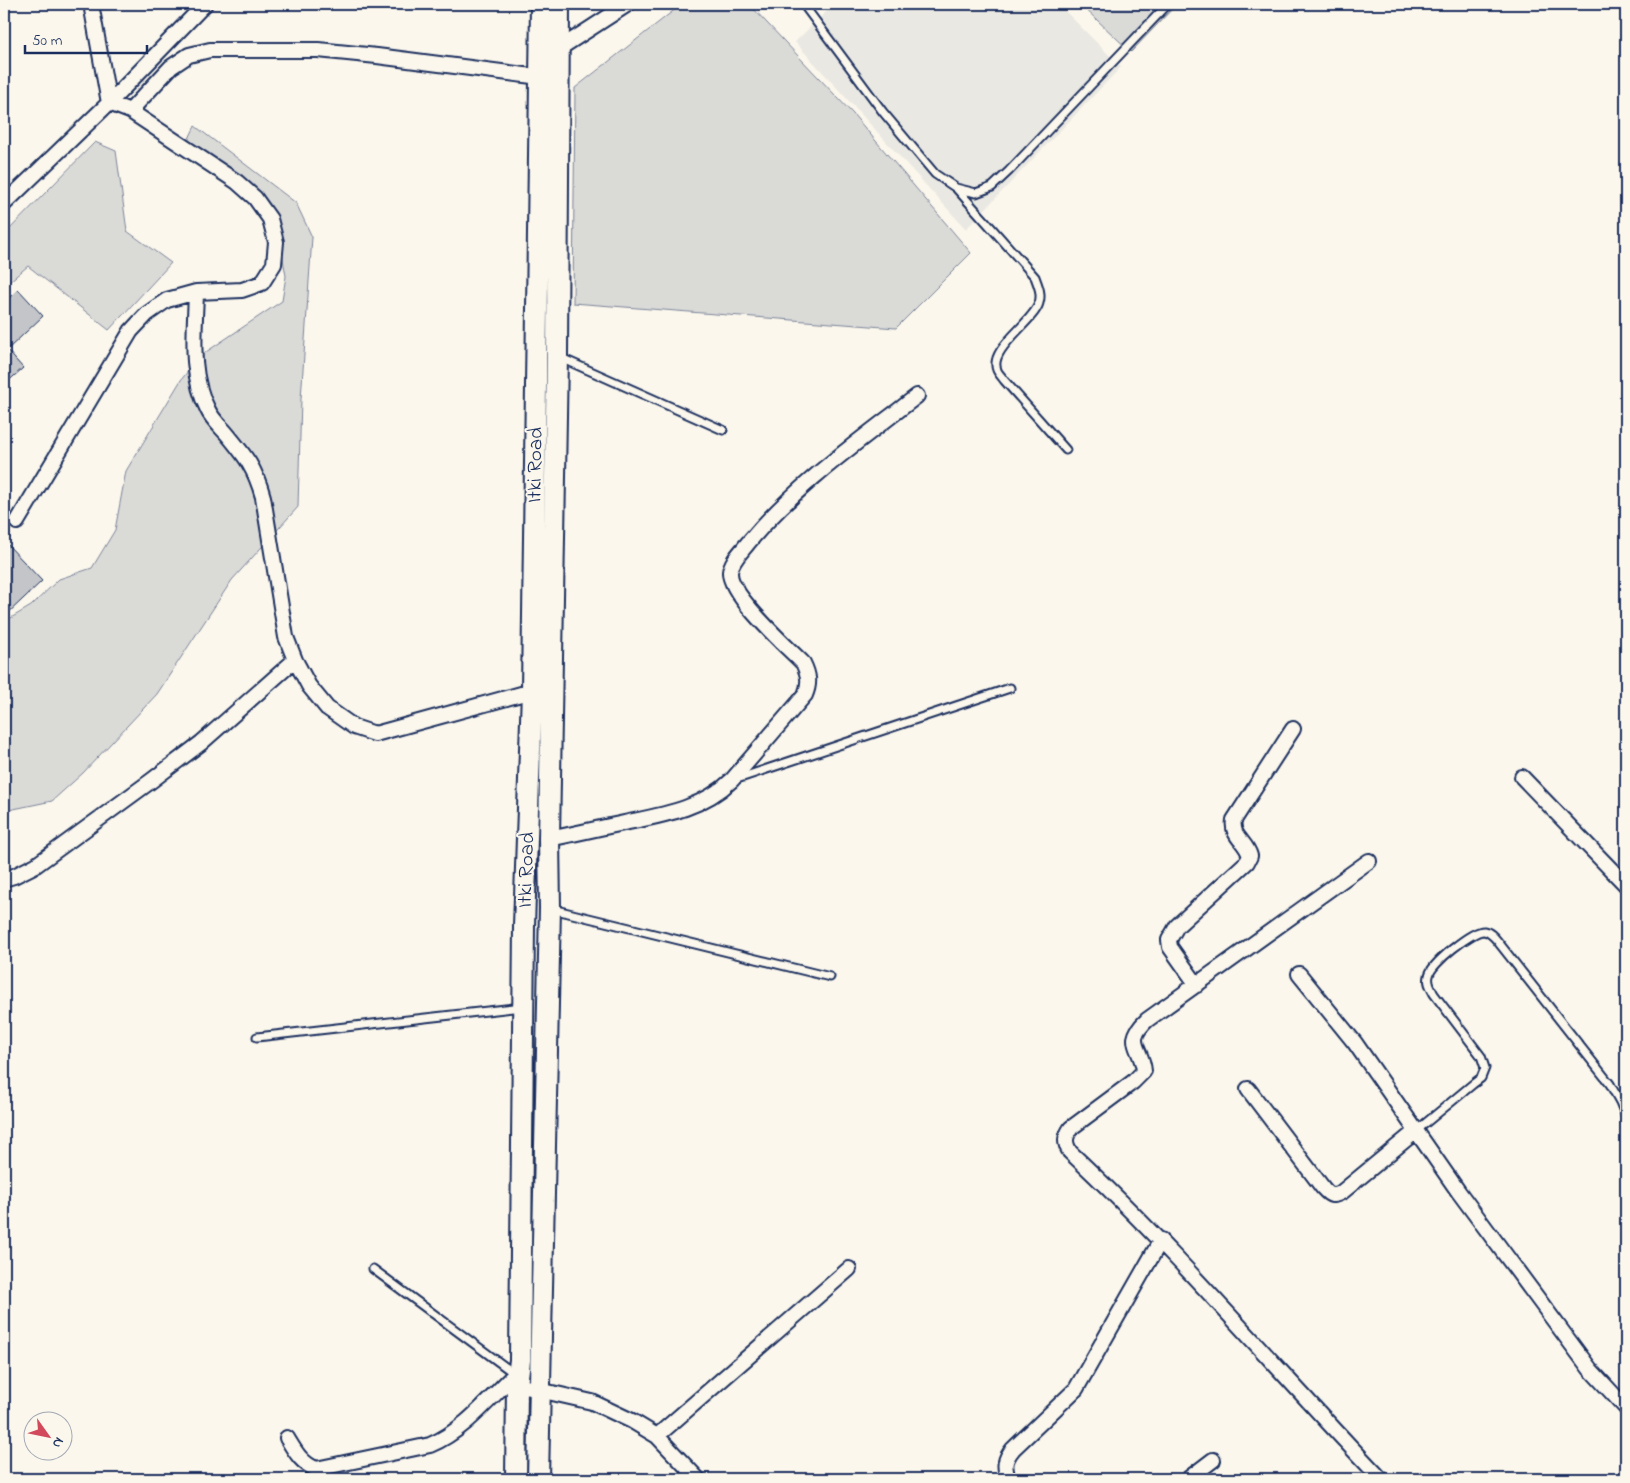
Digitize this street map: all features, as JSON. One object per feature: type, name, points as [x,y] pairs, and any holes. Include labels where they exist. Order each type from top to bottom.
[{"type":"main road","name":"Itki Road","points":[[516,1479],[522,1007],[532,691],[541,4]]},
{"type":"main road","points":[[538,1479],[548,931],[550,908],[549,839],[557,356],[559,4]]},
{"type":"street","points":[[91,4],[109,103]]},
{"type":"street","points":[[4,204],[109,103],[205,4]]},
{"type":"street","points":[[130,111],[171,67],[190,55],[210,50],[318,50],[540,69],[559,49],[628,4]]},
{"type":"street","points":[[17,522],[131,331],[147,314],[167,300],[196,292],[242,290],[262,283],[274,264],[276,242],[270,219],[255,198],[237,182],[130,111],[109,103]]},
{"type":"street","points":[[196,292],[195,370],[200,392],[208,412],[246,457],[257,476],[263,497],[286,637],[295,660],[309,686],[327,708],[354,727],[375,734],[532,691]]},
{"type":"street","points":[[549,839],[665,815],[690,807],[720,791],[732,780],[805,695],[809,685],[808,674],[803,663],[744,602],[734,586],[730,572],[735,559],[769,518],[790,497],[918,396]]},
{"type":"street","points":[[4,878],[14,876],[36,865],[151,781],[201,743],[295,660]]},
{"type":"street","points":[[1197,985],[1170,947],[1169,940],[1178,926],[1247,862],[1250,856],[1248,848],[1236,834],[1233,828],[1234,820],[1293,729]]},
{"type":"street","points":[[1522,777],[1626,885]]},
{"type":"street","points":[[1368,861],[1139,1028],[1135,1046],[1144,1064],[1144,1071],[1139,1077],[1071,1128],[1066,1136],[1066,1144],[1070,1152],[1161,1240],[1308,1402],[1381,1479]]},
{"type":"street","points":[[1299,974],[1355,1043],[1458,1191],[1590,1368],[1626,1408]]},
{"type":"street","points":[[1248,1089],[1328,1194],[1334,1196],[1342,1192],[1416,1131]]},
{"type":"street","points":[[1008,1479],[1005,1468],[1006,1457],[1076,1389],[1161,1240]]},
{"type":"street","points":[[657,1436],[849,1269]]},
{"type":"street","points":[[307,1466],[316,1469],[430,1445],[443,1440],[455,1432],[517,1373],[539,1390],[592,1402],[632,1421],[657,1436],[698,1479]]},
{"type":"street","points":[[287,1438],[307,1466],[312,1479]]},
{"type":"street","points":[[1188,1479],[1212,1460]]},
{"type":"lane","points":[[803,4],[914,151],[935,174],[956,188],[1035,277],[1040,290],[1039,304],[1003,347],[997,358],[996,369],[1066,450]]},
{"type":"lane","points":[[956,188],[976,193],[992,187],[1168,4]]},
{"type":"lane","points":[[557,356],[723,430]]},
{"type":"lane","points":[[732,780],[1010,688]]},
{"type":"lane","points":[[550,908],[830,977]]},
{"type":"lane","points":[[1416,1131],[1480,1078],[1485,1068],[1481,1056],[1434,994],[1429,984],[1428,975],[1434,965],[1473,934],[1483,931],[1492,934],[1610,1084],[1626,1117]]},
{"type":"lane","points":[[257,1037],[522,1007]]},
{"type":"lane","points":[[373,1269],[517,1373]]},
{"type":"shaded area","points":[[682,4],[749,4],[853,114],[971,253],[896,328],[573,303],[575,88]]},
{"type":"shaded area","points":[[834,4],[1058,4],[1121,67],[966,229],[795,42]]},
{"type":"shaded area","points":[[1080,4],[1177,4],[1131,52]]},
{"type":"shaded area","points":[[195,126],[296,203],[312,237],[301,399],[298,507],[232,580],[157,694],[83,773],[52,801],[4,811],[4,622],[31,606],[59,579],[92,568],[115,530],[126,471],[181,380],[200,356],[282,301],[286,276],[277,224],[186,145]]},
{"type":"shaded area","points":[[95,142],[116,151],[127,231],[171,263],[109,330],[28,266],[4,286],[4,235]]},
{"type":"building","points":[[18,289],[43,316],[7,350],[23,368],[4,385],[4,303]]},
{"type":"building","points":[[7,544],[42,581],[4,617],[4,547]]}]
